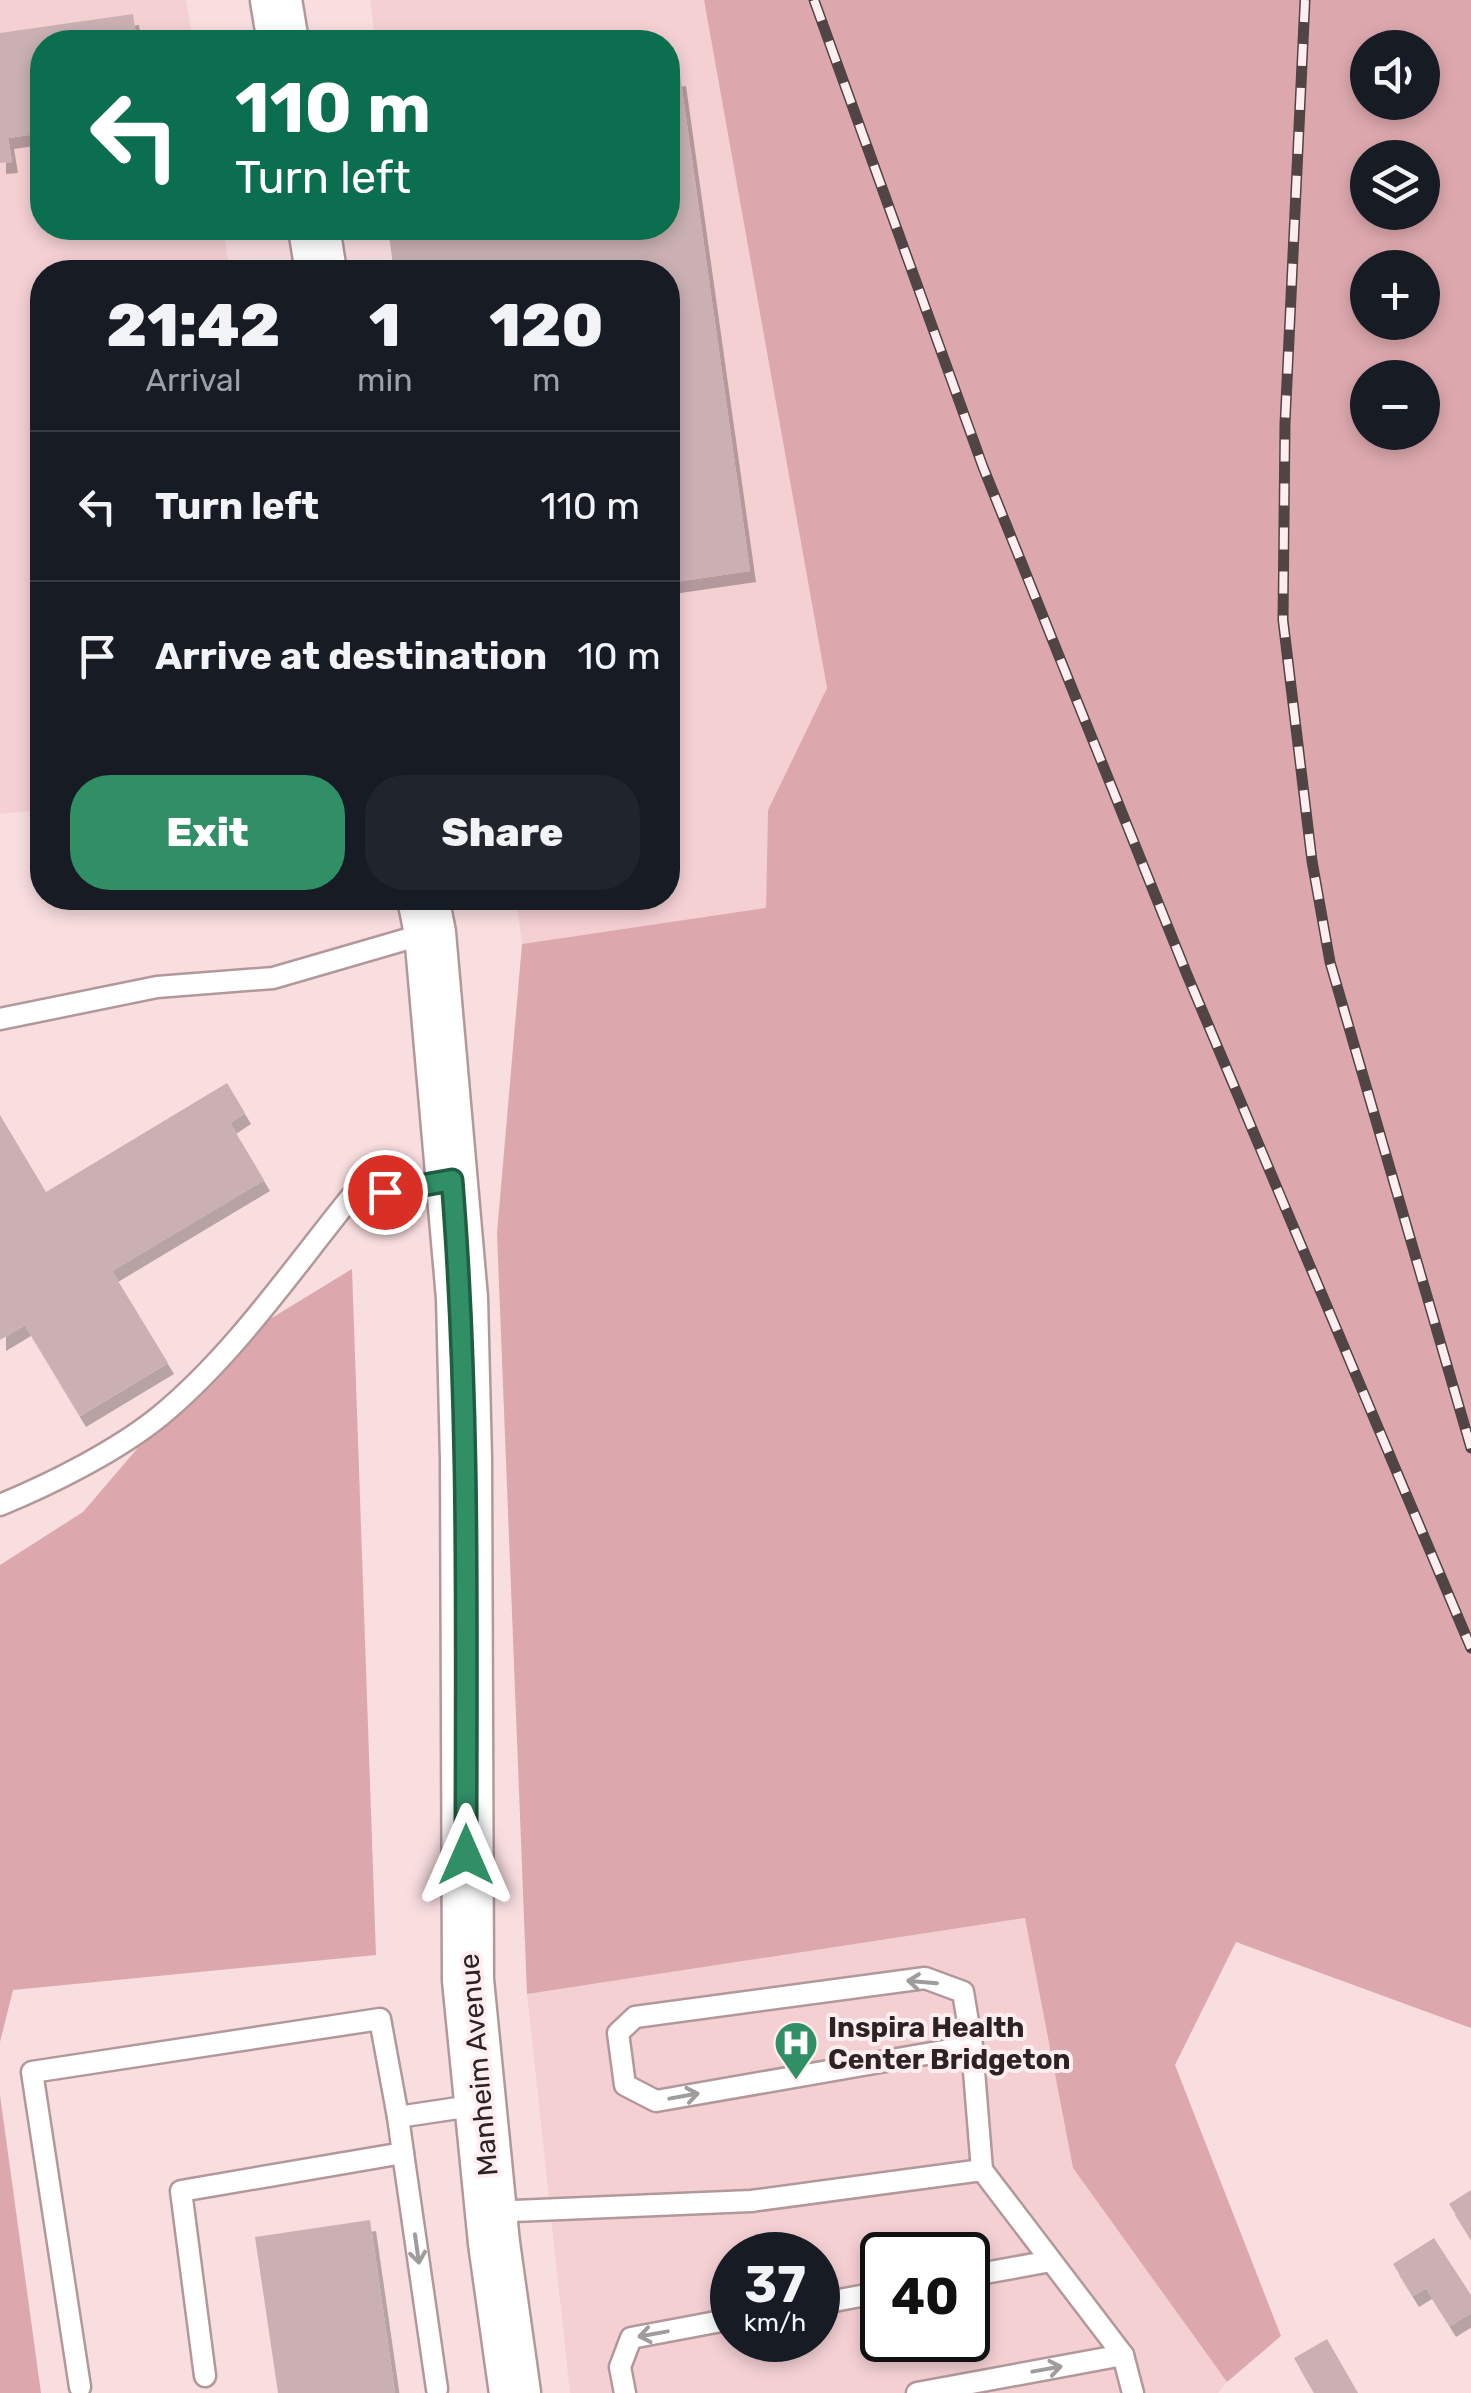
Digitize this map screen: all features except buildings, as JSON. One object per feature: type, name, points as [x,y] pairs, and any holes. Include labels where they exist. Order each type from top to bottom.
[{"type":"street","points":[[276,0],[281,30]]},
{"type":"street","name":"Manheim Avenue","points":[[426,915],[462,1298],[468,1980],[514,2393]]},
{"type":"lane","points":[[0,1019],[157,988],[273,978],[426,915]]},
{"type":"lane","points":[[0,1505],[52,1484],[159,1416],[224,1354],[351,1197],[452,1180]]},
{"type":"lane","points":[[972,2046],[656,2101],[625,2086],[618,2033],[635,2017],[924,1978],[963,1992],[972,2046],[982,2170],[1123,2355],[1132,2393]]},
{"type":"lane","points":[[80,2387],[32,2072],[380,2019],[437,2389]]},
{"type":"lane","points":[[398,2117],[480,2104]]},
{"type":"lane","points":[[206,2376],[181,2192],[403,2153]]},
{"type":"lane","points":[[491,2212],[751,2201],[982,2170]]},
{"type":"lane","points":[[990,2272],[1051,2261]]},
{"type":"lane","points":[[625,2393],[620,2367],[631,2338],[710,2324]]},
{"type":"lane","points":[[917,2393],[1123,2355]]},
{"type":"shaded area","points":[[0,0],[186,0],[191,30],[30,30],[30,240],[225,240],[228,260],[30,260],[30,811],[0,814]]},
{"type":"shaded area","points":[[370,0],[704,0],[827,688],[768,810],[766,909],[522,944],[518,910],[680,910],[680,260],[412,260],[409,240],[680,240],[680,30],[374,30]]},
{"type":"shaded area","points":[[704,0],[1471,0],[1471,2028],[1236,1942],[1175,2065],[1281,2336],[1227,2382],[1073,2168],[1025,1918],[527,1994],[497,1233],[522,944],[766,908],[768,810],[827,688]]},
{"type":"shaded area","points":[[352,1269],[376,1955],[13,1990],[0,2042],[0,1565],[83,1512],[224,1347]]},
{"type":"shaded area","name":"Inspira Health Center Bridgeton","points":[[1025,1918],[1073,2168],[1227,2382],[1218,2393],[570,2393],[527,1994]]},
{"type":"shaded area","points":[[0,2095],[41,2393],[0,2393]]},
{"type":"railway","points":[[814,0],[983,467],[1188,977],[1471,1648]]},
{"type":"railway","points":[[1305,0],[1285,424],[1283,620],[1312,861],[1330,962],[1471,1448]]},
{"type":"place","name":"Inspira Health Center Bridgeton","points":[[796,2081]]},
{"type":"route","points":[[385,1192],[452,1180],[462,1298],[466,1459],[466,1855]]}]
